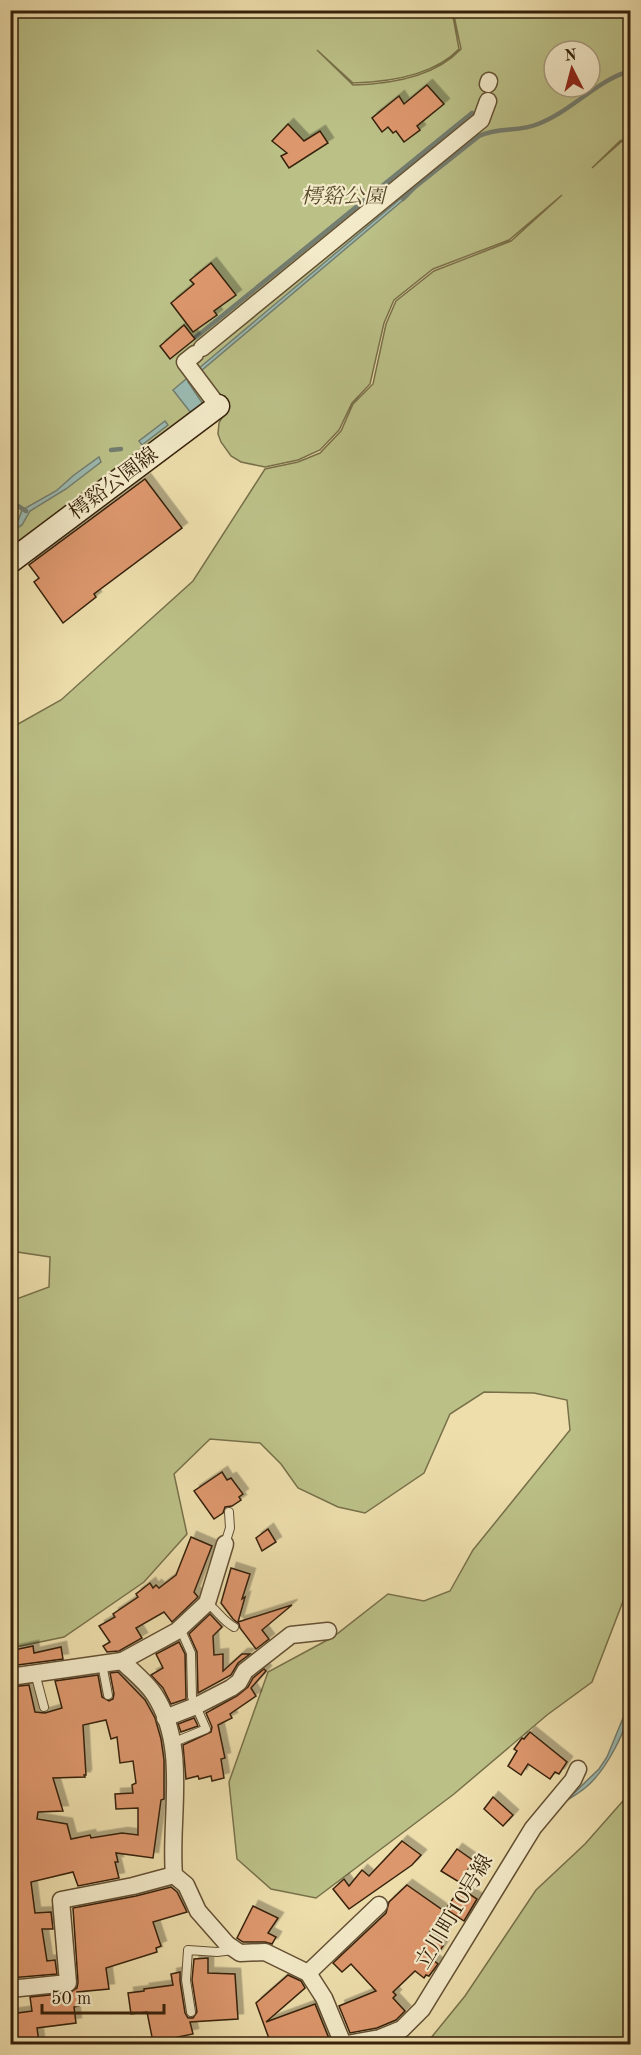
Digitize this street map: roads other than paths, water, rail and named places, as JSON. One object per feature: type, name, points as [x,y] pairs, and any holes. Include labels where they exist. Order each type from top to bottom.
[{"type":"main road","name":"樗谿公園線","points":[[10,562],[218,406]]},
{"type":"street","points":[[218,406],[196,363],[401,184],[481,120],[488,89]]},
{"type":"street","points":[[10,1677],[122,1661],[180,1628],[207,1603],[225,1544]]},
{"type":"street","points":[[165,1718],[196,1706],[235,1685],[245,1671],[291,1635],[328,1631]]},
{"type":"street","points":[[122,1661],[153,1693],[165,1718],[172,1743],[176,1782],[172,1850],[174,1875],[186,1885],[198,1911],[207,1923],[240,1953],[265,1952],[308,1973],[324,1998],[345,2044]]},
{"type":"street","name":"立川町10号線","points":[[345,2044],[380,2038],[402,2029],[422,2009],[533,1828],[573,1780],[578,1769]]},
{"type":"street","points":[[10,1989],[68,1983],[61,1900],[133,1886],[174,1875]]},
{"type":"street","points":[[308,1973],[379,1905]]},
{"type":"lane","points":[[225,1544],[230,1528],[228,1512]]},
{"type":"lane","points":[[207,1603],[217,1610],[227,1624],[234,1627]]},
{"type":"lane","points":[[172,1743],[206,1729],[191,1688],[191,1653],[180,1628]]},
{"type":"lane","points":[[102,1664],[108,1695]]},
{"type":"lane","points":[[35,1672],[44,1707]]},
{"type":"lane","points":[[191,2012],[186,1980],[188,1950],[217,1952],[235,1949]]},
{"type":"water","points":[[406,194],[408,196],[188,382],[203,404],[191,413],[173,390]]},
{"type":"water","points":[[165,421],[168,425],[142,445],[139,441]]},
{"type":"water","points":[[99,457],[101,462],[66,489],[30,511],[22,525],[11,532],[11,526],[18,521],[22,510],[56,491]]},
{"type":"water","points":[[630,1701],[626,1723],[608,1760],[593,1781],[562,1804],[539,1830],[520,1858],[464,1957],[423,2020],[408,2033],[394,2040],[358,2044],[388,2038],[415,2023],[483,1917],[528,1840],[561,1799],[574,1793],[599,1769],[607,1757]]},
{"type":"waterway","points":[[403,199],[479,136],[493,131],[524,128],[538,124],[562,112],[606,81],[630,71]]},
{"type":"waterway","points":[[196,337],[472,113]]},
{"type":"waterway","points":[[111,450],[121,449]]},
{"type":"waterway","points":[[10,501],[26,511]]},
{"type":"park label","name":"樗谿公園","points":[[343,197]]}]
